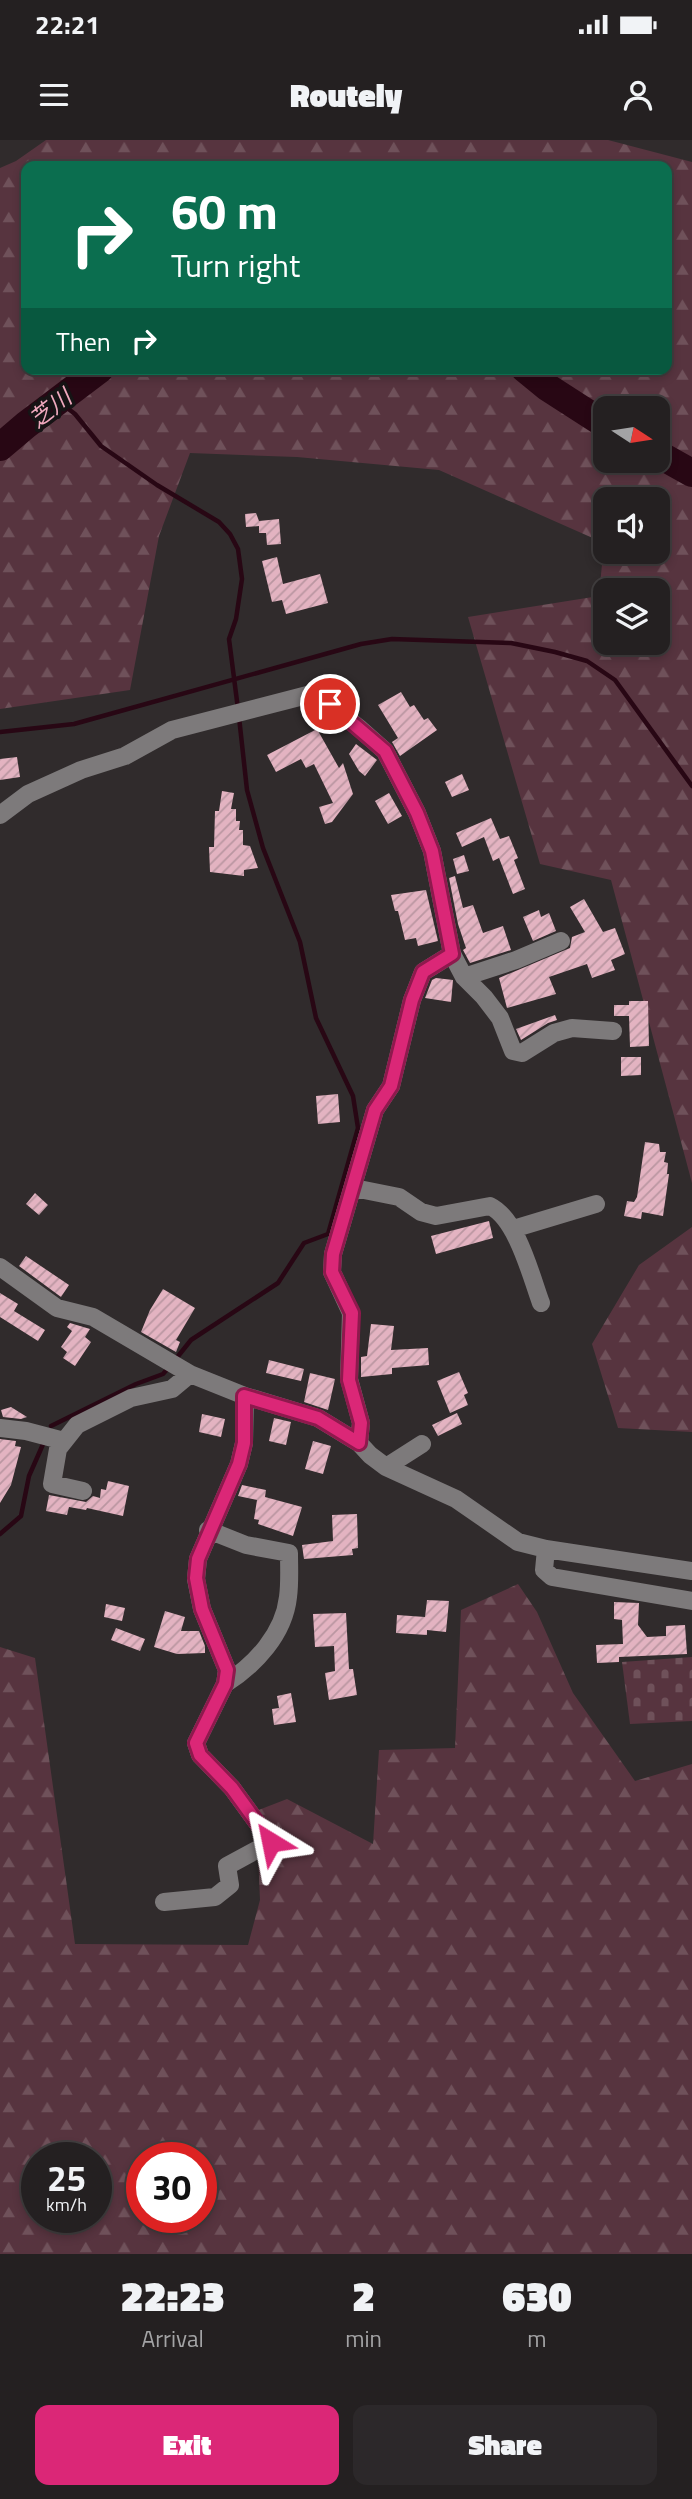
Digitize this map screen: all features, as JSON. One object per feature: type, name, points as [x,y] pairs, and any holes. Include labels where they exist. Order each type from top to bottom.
[{"type":"street","points":[[0,815],[28,794],[81,770],[125,755],[172,730],[315,693],[385,751],[417,813],[432,851],[452,954],[464,977],[500,1018],[513,1051],[522,1053],[554,1033],[572,1028],[613,1031]]},
{"type":"street","points":[[464,977],[516,960],[561,941]]},
{"type":"street","points":[[359,1443],[361,1423],[349,1380],[352,1313],[332,1272],[333,1254],[375,1110],[391,1086],[412,1000],[423,972],[452,954]]},
{"type":"street","points":[[354,1188],[399,1197],[421,1212],[436,1216],[490,1206],[497,1209],[513,1229],[541,1303]]},
{"type":"street","points":[[513,1229],[596,1204]]},
{"type":"street","points":[[0,1267],[57,1308],[93,1317],[190,1374],[244,1396],[318,1418],[359,1443],[386,1467],[456,1499],[518,1542],[546,1549],[692,1571]]},
{"type":"street","points":[[83,1491],[52,1484],[58,1449],[77,1425],[131,1398],[172,1390],[190,1374]]},
{"type":"street","points":[[164,1902],[215,1897],[230,1885],[227,1866],[271,1842],[232,1788],[200,1755],[196,1743],[225,1684],[227,1670],[202,1609],[196,1578],[198,1559],[208,1530],[239,1464],[244,1443],[244,1396]]},
{"type":"street","points":[[0,1428],[26,1431],[64,1441]]},
{"type":"street","points":[[386,1467],[422,1444]]},
{"type":"street","points":[[208,1530],[246,1545],[289,1553],[288,1599],[276,1631],[259,1657],[225,1684]]},
{"type":"street","points":[[546,1549],[544,1570],[552,1577],[692,1601]]},
{"type":"green space","points":[[46,140],[608,140],[692,162],[692,1183],[611,880],[540,864],[468,617],[593,597],[593,655],[670,655],[670,578],[601,578],[602,564],[670,564],[670,487],[593,487],[593,538],[439,470],[297,457],[190,453],[159,536],[130,690],[0,709],[0,168],[16,161]]},
{"type":"green space","points":[[692,1227],[692,1432],[618,1428],[592,1344],[639,1265]]},
{"type":"green space","points":[[518,1584],[537,1612],[573,1693],[635,1781],[692,1764],[692,2254],[0,2254],[0,1647],[35,1658],[75,1944],[248,1945],[260,1900],[256,1811],[287,1799],[373,1844],[379,1750],[455,1748],[461,1610]]},
{"type":"green space","points":[[692,1657],[692,1721],[630,1724],[622,1662]]},
{"type":"building","points":[[256,513],[259,521],[279,519],[281,544],[267,545],[266,533],[259,533],[259,526],[246,527],[245,514]]},
{"type":"building","points":[[277,557],[283,584],[320,574],[328,603],[286,614],[282,600],[272,602],[262,561]]},
{"type":"building","points":[[401,692],[410,707],[414,705],[424,720],[428,718],[437,730],[400,756],[392,742],[398,738],[378,705]]},
{"type":"building","points":[[317,729],[339,768],[343,763],[353,794],[332,822],[325,824],[319,807],[333,803],[314,764],[306,768],[301,759],[276,772],[267,755]]},
{"type":"building","points":[[356,744],[377,760],[365,776],[349,754]]},
{"type":"building","points":[[17,757],[20,777],[0,780],[0,759]]},
{"type":"building","points":[[462,774],[469,790],[452,797],[445,782]]},
{"type":"building","points":[[222,791],[234,793],[231,809],[236,809],[236,821],[240,821],[239,830],[243,830],[243,845],[250,846],[258,868],[244,870],[244,876],[210,872],[209,847],[214,847],[215,811],[219,811]]},
{"type":"building","points":[[389,793],[402,816],[388,824],[375,801]]},
{"type":"building","points":[[491,818],[500,839],[509,836],[518,858],[514,860],[525,889],[513,894],[499,858],[493,861],[484,837],[462,847],[456,833]]},
{"type":"building","points":[[464,855],[469,871],[457,874],[453,859]]},
{"type":"building","points":[[455,876],[463,908],[473,905],[483,933],[503,926],[511,950],[470,963],[463,950],[466,948],[458,924],[449,878]]},
{"type":"building","points":[[426,890],[438,941],[418,946],[416,938],[405,940],[391,895]]},
{"type":"building","points":[[584,899],[603,932],[615,928],[625,954],[611,960],[615,970],[592,978],[587,964],[549,977],[556,994],[507,1008],[499,978],[570,948],[572,937],[585,932],[570,907]]},
{"type":"building","points":[[539,910],[541,917],[549,913],[556,931],[533,941],[523,917]]},
{"type":"building","points":[[432,980],[453,980],[451,1002],[425,998]]},
{"type":"building","points":[[629,1001],[648,1001],[649,1046],[630,1047],[629,1016],[614,1016],[614,1005],[629,1005]]},
{"type":"building","points":[[555,1015],[557,1020],[521,1040],[516,1029]]},
{"type":"building","points":[[621,1057],[641,1057],[641,1075],[621,1076]]},
{"type":"building","points":[[338,1094],[340,1122],[318,1124],[316,1096]]},
{"type":"building","points":[[645,1142],[659,1144],[660,1152],[666,1152],[664,1162],[668,1163],[669,1174],[663,1216],[642,1212],[641,1219],[624,1216],[627,1201],[634,1202],[637,1197]]},
{"type":"building","points":[[35,1193],[48,1205],[39,1215],[26,1204]]},
{"type":"building","points":[[489,1221],[493,1238],[436,1254],[431,1236]]},
{"type":"building","points":[[26,1256],[69,1285],[61,1297],[19,1266]]},
{"type":"building","points":[[163,1289],[195,1308],[176,1340],[180,1342],[176,1352],[141,1332]]},
{"type":"building","points":[[0,1293],[18,1304],[14,1311],[45,1330],[38,1341],[0,1317]]},
{"type":"building","points":[[70,1323],[90,1329],[85,1337],[91,1342],[75,1366],[63,1358],[67,1352],[61,1347],[72,1331],[67,1327]]},
{"type":"building","points":[[371,1324],[394,1326],[391,1350],[428,1348],[429,1365],[392,1368],[392,1374],[361,1377],[361,1357],[367,1356]]},
{"type":"building","points":[[269,1360],[304,1369],[301,1381],[266,1373]]},
{"type":"building","points":[[459,1372],[468,1393],[464,1395],[468,1405],[450,1413],[437,1381]]},
{"type":"building","points":[[310,1373],[335,1379],[328,1410],[304,1402]]},
{"type":"building","points":[[11,1407],[27,1417],[3,1417],[1,1410]]},
{"type":"building","points":[[457,1413],[462,1424],[438,1436],[432,1425]]},
{"type":"building","points":[[202,1414],[225,1419],[221,1437],[199,1432]]},
{"type":"building","points":[[274,1418],[291,1422],[286,1445],[269,1441]]},
{"type":"building","points":[[0,1439],[16,1441],[15,1446],[21,1447],[11,1485],[0,1503]]},
{"type":"building","points":[[313,1441],[331,1446],[323,1474],[305,1469]]},
{"type":"building","points":[[108,1481],[129,1486],[123,1516],[87,1508],[69,1507],[67,1515],[46,1511],[49,1495],[86,1502],[93,1496],[100,1498],[101,1489],[106,1490]]},
{"type":"building","points":[[242,1485],[266,1490],[265,1497],[302,1507],[293,1536],[258,1524],[259,1520],[254,1519],[257,1500],[238,1496]]},
{"type":"building","points":[[357,1514],[358,1548],[352,1549],[353,1555],[304,1559],[302,1545],[333,1541],[332,1515]]},
{"type":"building","points":[[427,1600],[449,1601],[446,1632],[427,1630],[427,1635],[396,1633],[397,1615],[425,1617]]},
{"type":"building","points":[[614,1602],[639,1603],[638,1625],[647,1637],[666,1636],[666,1626],[685,1625],[687,1654],[619,1657],[619,1662],[597,1663],[596,1645],[623,1644],[622,1620],[614,1619]]},
{"type":"building","points":[[106,1604],[125,1608],[122,1621],[104,1617]]},
{"type":"building","points":[[165,1611],[185,1617],[181,1631],[199,1631],[205,1653],[177,1654],[154,1647]]},
{"type":"building","points":[[346,1613],[349,1669],[353,1669],[357,1695],[329,1700],[325,1673],[335,1671],[334,1646],[315,1647],[313,1614]]},
{"type":"building","points":[[116,1628],[145,1639],[140,1651],[111,1640]]},
{"type":"building","points":[[291,1693],[296,1722],[274,1725],[272,1709],[279,1708],[277,1696]]},
{"type":"waterway","name":"芝川","points":[[0,447],[92,375]]},
{"type":"waterway","name":"芝川","points":[[532,375],[593,417]]},
{"type":"waterway","points":[[58,401],[75,414],[101,446],[157,485],[219,522],[230,534],[238,549],[242,579],[236,619],[229,639],[238,709]]},
{"type":"waterway","name":"芝川","points":[[670,461],[692,473]]},
{"type":"waterway","points":[[0,732],[74,724],[361,644],[392,639],[511,643],[587,661],[615,680],[692,786]]},
{"type":"waterway","points":[[175,1360],[191,1340],[278,1283],[304,1243],[328,1234],[358,1128],[353,1096],[316,1018],[300,942],[263,848],[247,790],[239,717]]},
{"type":"waterway","points":[[51,1426],[136,1384],[163,1374],[170,1366]]},
{"type":"waterway","points":[[0,1534],[21,1516],[29,1476],[44,1442]]},
{"type":"route","points":[[271,1842],[232,1788],[200,1755],[196,1743],[225,1684],[227,1670],[202,1609],[196,1578],[198,1559],[208,1530],[239,1464],[244,1443],[244,1396],[318,1418],[359,1443],[361,1423],[349,1380],[352,1313],[332,1272],[333,1254],[375,1110],[391,1086],[412,1000],[423,972],[452,954],[432,851],[417,813],[385,751],[330,704]]}]
